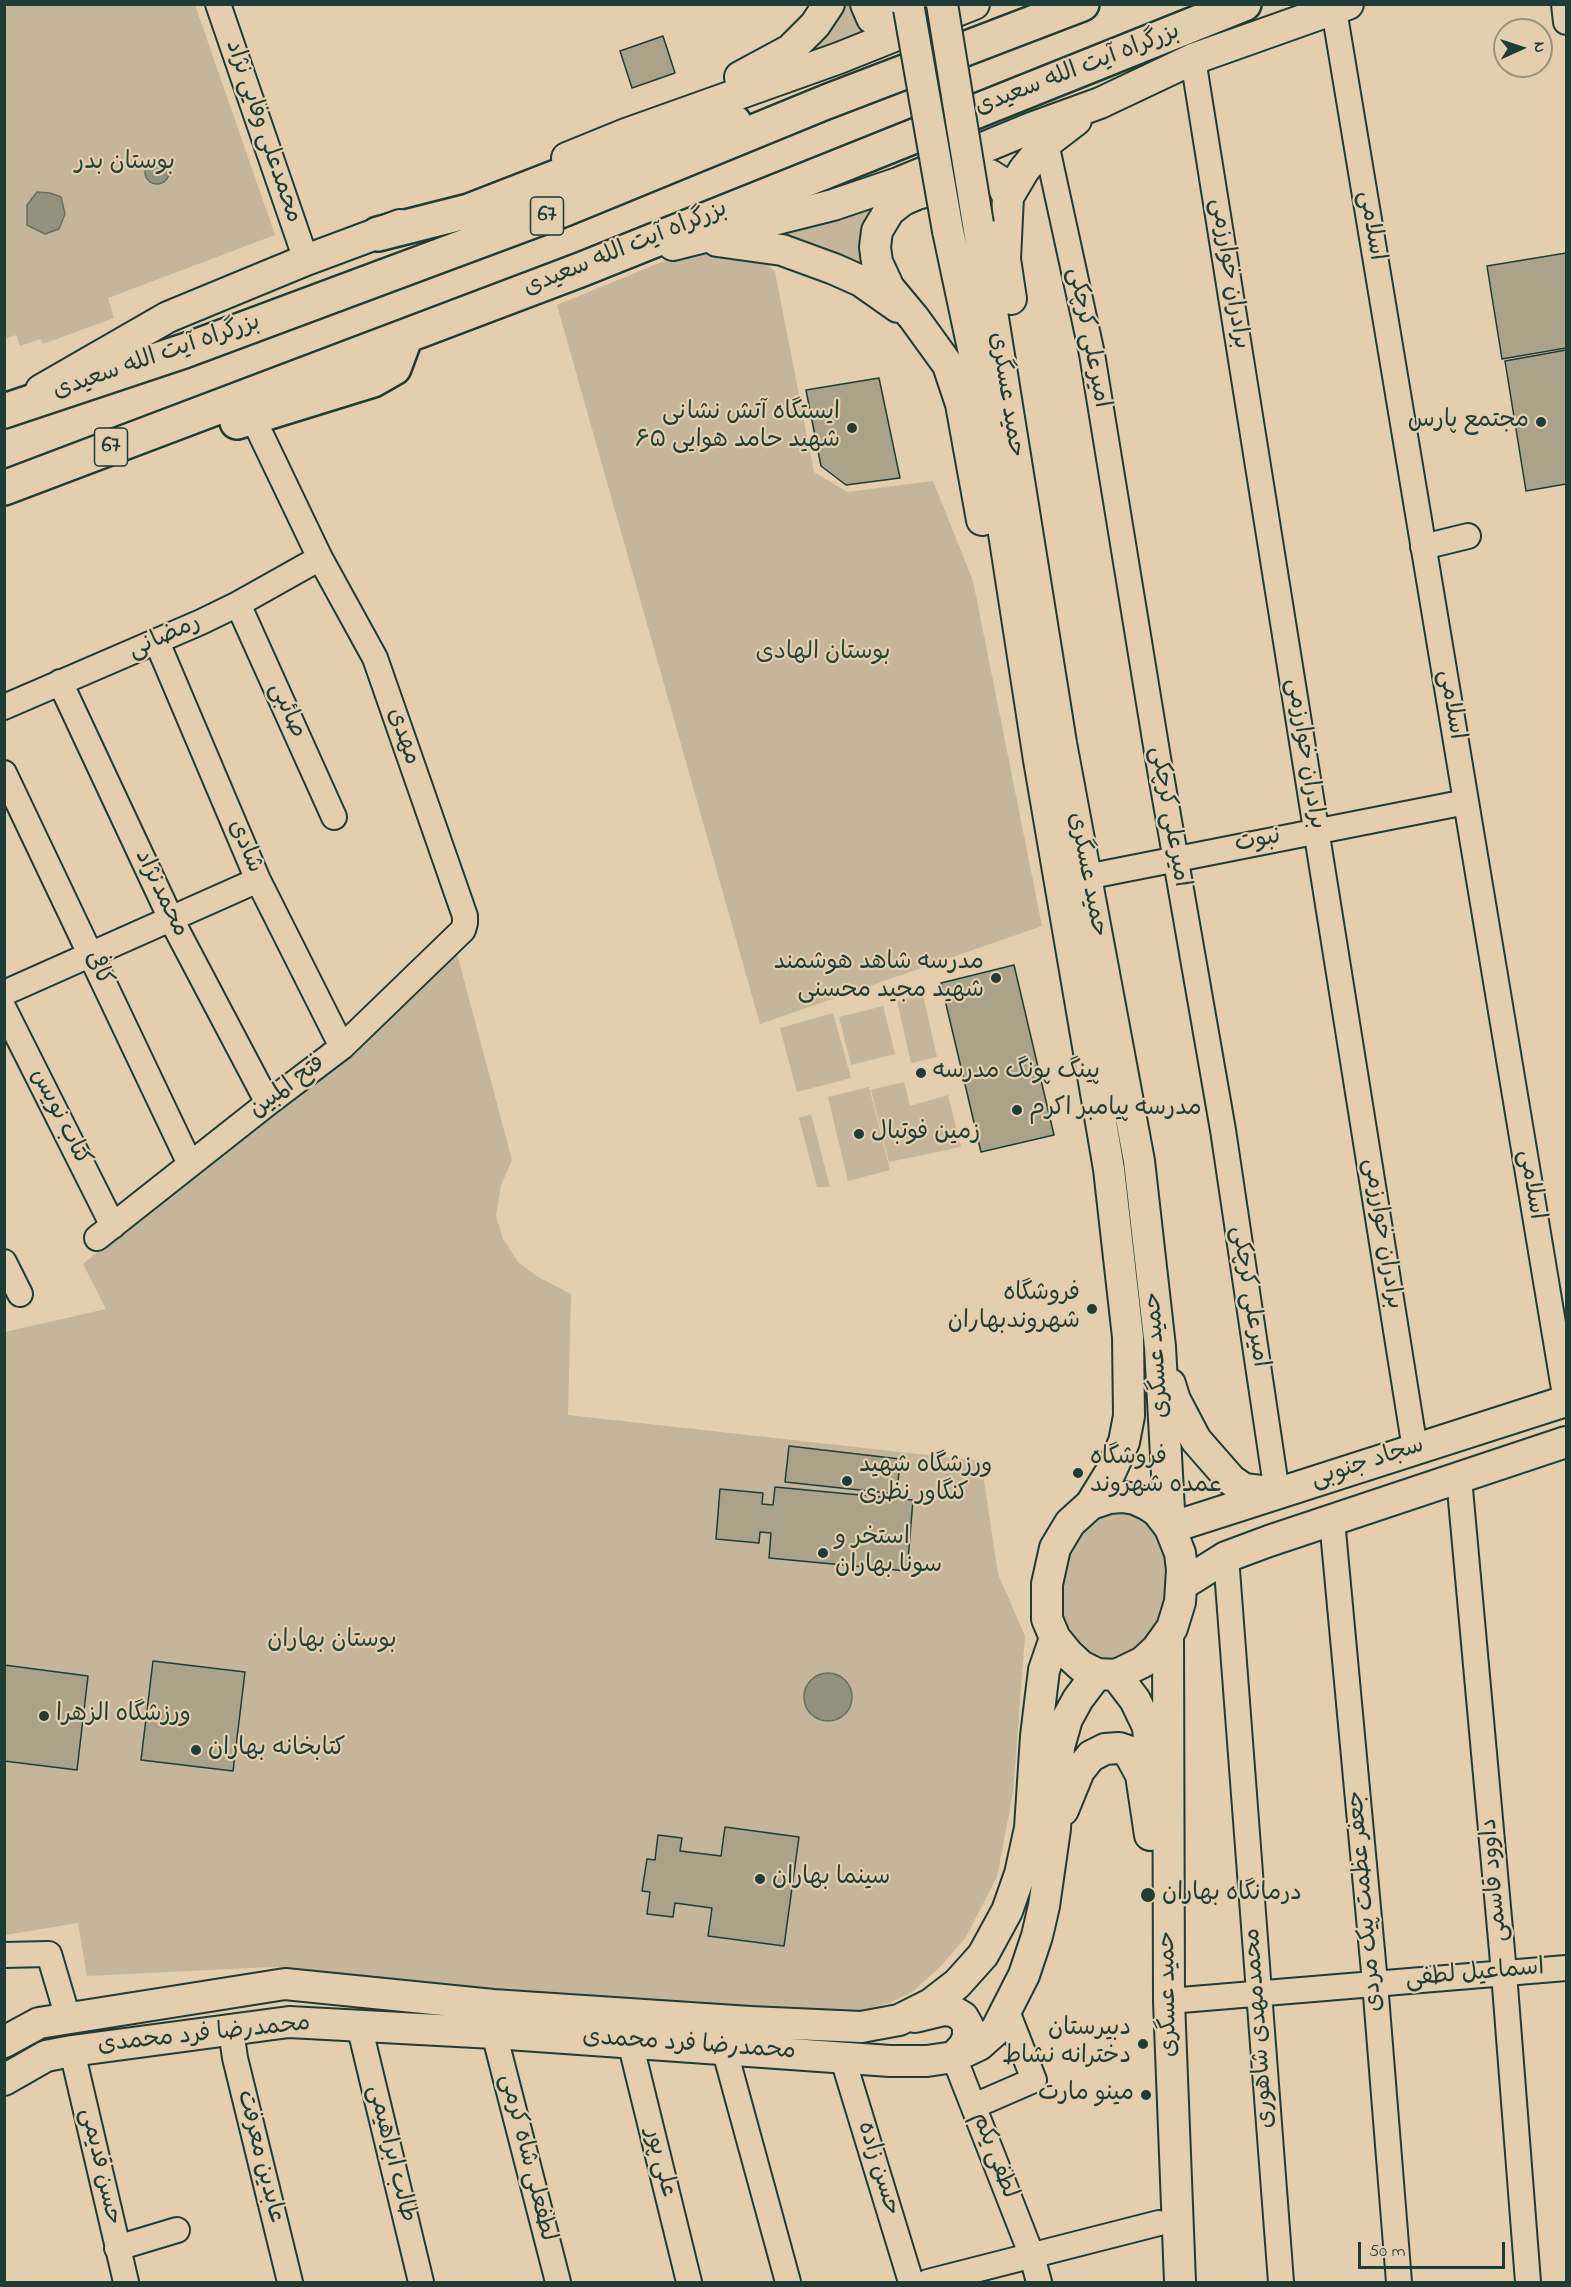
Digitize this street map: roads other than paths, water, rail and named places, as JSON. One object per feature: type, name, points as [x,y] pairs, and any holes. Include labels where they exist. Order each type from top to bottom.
[{"type":"highway","name":"بزرگراه آیت الله سعیدی","points":[[5,411],[184,351],[565,209],[826,102],[1082,4]]},
{"type":"highway","name":"بزرگراه آیت الله سعیدی","points":[[4,488],[580,270],[1244,4]]},
{"type":"highway","points":[[378,234],[469,211],[572,171],[699,129],[826,102]]},
{"type":"highway","points":[[99,452],[114,459],[138,458],[252,416],[373,380],[394,368],[406,336]]},
{"type":"main road","points":[[626,134],[790,50],[815,25],[829,4]]},
{"type":"main road","points":[[866,4],[872,18],[881,21],[949,4]]},
{"type":"main road","name":"حمید عسگری","points":[[942,4],[1059,731],[1139,1161],[1160,1347],[1170,1528]]},
{"type":"main road","points":[[5,411],[168,317],[626,134],[839,58],[974,4]]},
{"type":"main road","name":"حمید عسگری","points":[[909,7],[948,231],[982,391],[1061,892],[1109,1169],[1128,1336],[1129,1416],[1124,1442],[1110,1473],[1091,1504]]},
{"type":"main road","points":[[580,270],[833,205],[898,183],[1031,128],[1100,103],[1193,59],[1341,7]]},
{"type":"main road","points":[[1008,197],[1024,170],[1046,143],[1100,103]]},
{"type":"main road","points":[[1061,892],[1024,749],[961,404],[948,365],[889,288],[877,262],[875,247],[877,231],[889,211],[903,200],[917,194],[990,175],[1001,182],[1008,197],[1005,259],[1078,738],[1085,869]]},
{"type":"main road","points":[[696,239],[782,250],[861,281],[914,318]]},
{"type":"main road","points":[[1160,1347],[1175,1400],[1196,1440],[1231,1480],[1244,1489],[1278,1493]]},
{"type":"main road","name":"سجاد جنوبی","points":[[1170,1528],[1566,1401]]},
{"type":"main road","name":"سجاد جنوبی","points":[[1183,1584],[1226,1557],[1566,1442]]},
{"type":"main road","points":[[1109,1498],[1135,1499],[1157,1512],[1170,1528],[1180,1553],[1183,1584],[1180,1602],[1168,1634],[1143,1662],[1106,1674],[1075,1660],[1055,1638],[1047,1619],[1047,1584],[1055,1548],[1070,1523],[1091,1504],[1109,1498]]},
{"type":"main road","name":"حمید عسگری","points":[[1168,1634],[1169,2001],[1180,2283]]},
{"type":"main road","name":"محمدرضا فرد محمدی","points":[[4,2042],[39,2023],[285,1984],[492,2005],[750,2022],[861,2027],[899,2020],[931,2004],[957,1984],[983,1955],[1007,1911],[1020,1874],[1030,1828],[1036,1736],[1044,1670],[1055,1638]]},
{"type":"main road","name":"حمید عسگری","points":[[1106,1674],[1135,1700],[1148,1727],[1151,1758],[1150,1835],[1159,2223],[1163,2283]]},
{"type":"main road","name":"محمدرضا فرد محمدی","points":[[4,2080],[46,2056],[289,2022],[494,2033],[890,2061],[927,2061],[954,2057],[979,2045],[996,2030],[1024,1975],[1044,1906],[1055,1829],[1059,1747],[1066,1719],[1078,1699],[1106,1674]]},
{"type":"main road","points":[[1055,1829],[1079,1771],[1091,1756],[1105,1749],[1119,1748],[1128,1751],[1141,1775],[1150,1835]]},
{"type":"main road","points":[[899,2020],[944,2010],[963,2017],[968,2026],[968,2037],[964,2046],[954,2057]]},
{"type":"street","name":"محمدعلی وفایی نژاد","points":[[218,4],[306,260]]},
{"type":"street","points":[[1563,4],[1566,22]]},
{"type":"street","name":"اسلامی","points":[[1341,7],[1423,547],[1566,1401]]},
{"type":"street","name":"برادران خوارزمی","points":[[1193,59],[1415,1449]]},
{"type":"street","name":"امیرعلی کرچکی","points":[[1046,143],[1092,354],[1223,1130],[1278,1493]]},
{"type":"street","name":"مهدی","points":[[252,416],[320,558],[375,658],[465,916],[465,923]]},
{"type":"street","points":[[1423,547],[1468,536]]},
{"type":"street","name":"رمضانی","points":[[4,707],[157,642],[238,604],[320,558]]},
{"type":"street","name":"صائبی","points":[[238,604],[333,817]]},
{"type":"street","name":"شادی","points":[[157,642],[258,880],[342,1047]]},
{"type":"street","name":"محمدنژاد","points":[[60,682],[171,919],[268,1102]]},
{"type":"street","name":"کافی","points":[[4,773],[190,1164]]},
{"type":"street","name":"نبوت","points":[[1085,869],[1176,859],[1466,802]]},
{"type":"street","points":[[4,993],[258,880]]},
{"type":"street","name":"فتح المبین","points":[[105,1232],[268,1102],[342,1047],[464,930],[465,923]]},
{"type":"street","name":"کتاب نویس","points":[[4,1009],[105,1232]]},
{"type":"street","points":[[4,1262],[20,1294]]},
{"type":"street","name":"داوود قاسمی","points":[[1459,1478],[1504,1973],[1528,2283]]},
{"type":"street","name":"جعفر عظمت پیک مردی","points":[[1332,1520],[1375,1983],[1399,2283]]},
{"type":"street","name":"محمدمهدی شاهوری","points":[[1226,1557],[1281,2283]]},
{"type":"street","points":[[4,1955],[49,1954],[68,2018]]},
{"type":"street","name":"اسماعیل لطفی","points":[[1169,2001],[1566,1968]]},
{"type":"street","points":[[974,2106],[1034,2080],[1007,2010]]},
{"type":"street","name":"طالب ابراهیمی","points":[[359,2025],[421,2283]]},
{"type":"street","name":"عابدین معرفت","points":[[231,2030],[235,2058],[290,2283]]},
{"type":"street","name":"لطفعلی شاه کرمی","points":[[494,2033],[558,2283]]},
{"type":"street","name":"علی پور","points":[[630,2042],[689,2283]]},
{"type":"street","points":[[724,2048],[788,2283]]},
{"type":"street","name":"حسن قدیمی","points":[[72,2051],[126,2283]]},
{"type":"street","name":"حسن زاده","points":[[842,2056],[911,2283]]},
{"type":"street","name":"لطفی یکم","points":[[954,2057],[1032,2256]]},
{"type":"street","points":[[928,2283],[1159,2223]]},
{"type":"street","points":[[117,2248],[177,2230]]},
{"type":"street","points":[[1032,2256],[1039,2283]]},
{"type":"place","name":"مجتمع پارس","points":[[1541,422]]},
{"type":"place","name":"ایستگاه آتش نشانی ۶۵ شهید حامد هوایی","points":[[852,428]]},
{"type":"place","name":"مدرسه شاهد هوشمند شهید مجید محسنی","points":[[996,978]]},
{"type":"place","name":"پینگ پونگ مدرسه","points":[[921,1073]]},
{"type":"place","name":"مدرسه پیامبر اکرم","points":[[1017,1110]]},
{"type":"place","name":"زمین فوتبال","points":[[859,1134]]},
{"type":"place","name":"فروشگاه شهروندبهاران","points":[[1092,1309]]},
{"type":"place","name":"فروشگاه عمده شهروند","points":[[1078,1473]]},
{"type":"place","name":"ورزشگاه شهید کنگاور نظری","points":[[847,1481]]},
{"type":"place","name":"استخر و سونا بهاران","points":[[823,1553]]},
{"type":"place","name":"ورزشگاه الزهرا","points":[[44,1716]]},
{"type":"place","name":"کتابخانه بهاران","points":[[196,1750]]},
{"type":"place","name":"سینما بهاران","points":[[760,1879]]},
{"type":"place","name":"درمانگاه بهاران","points":[[1148,1895]]},
{"type":"place","name":"دبیرستان دخترانه نشاط","points":[[1143,2044]]},
{"type":"place","name":"مینو مارت","points":[[1146,2095]]},
{"type":"park label","name":"بوستان بدر","points":[[125,164]]},
{"type":"park label","name":"بوستان الهادی","points":[[823,654]]},
{"type":"park label","name":"بوستان بهاران","points":[[332,1642]]}]
